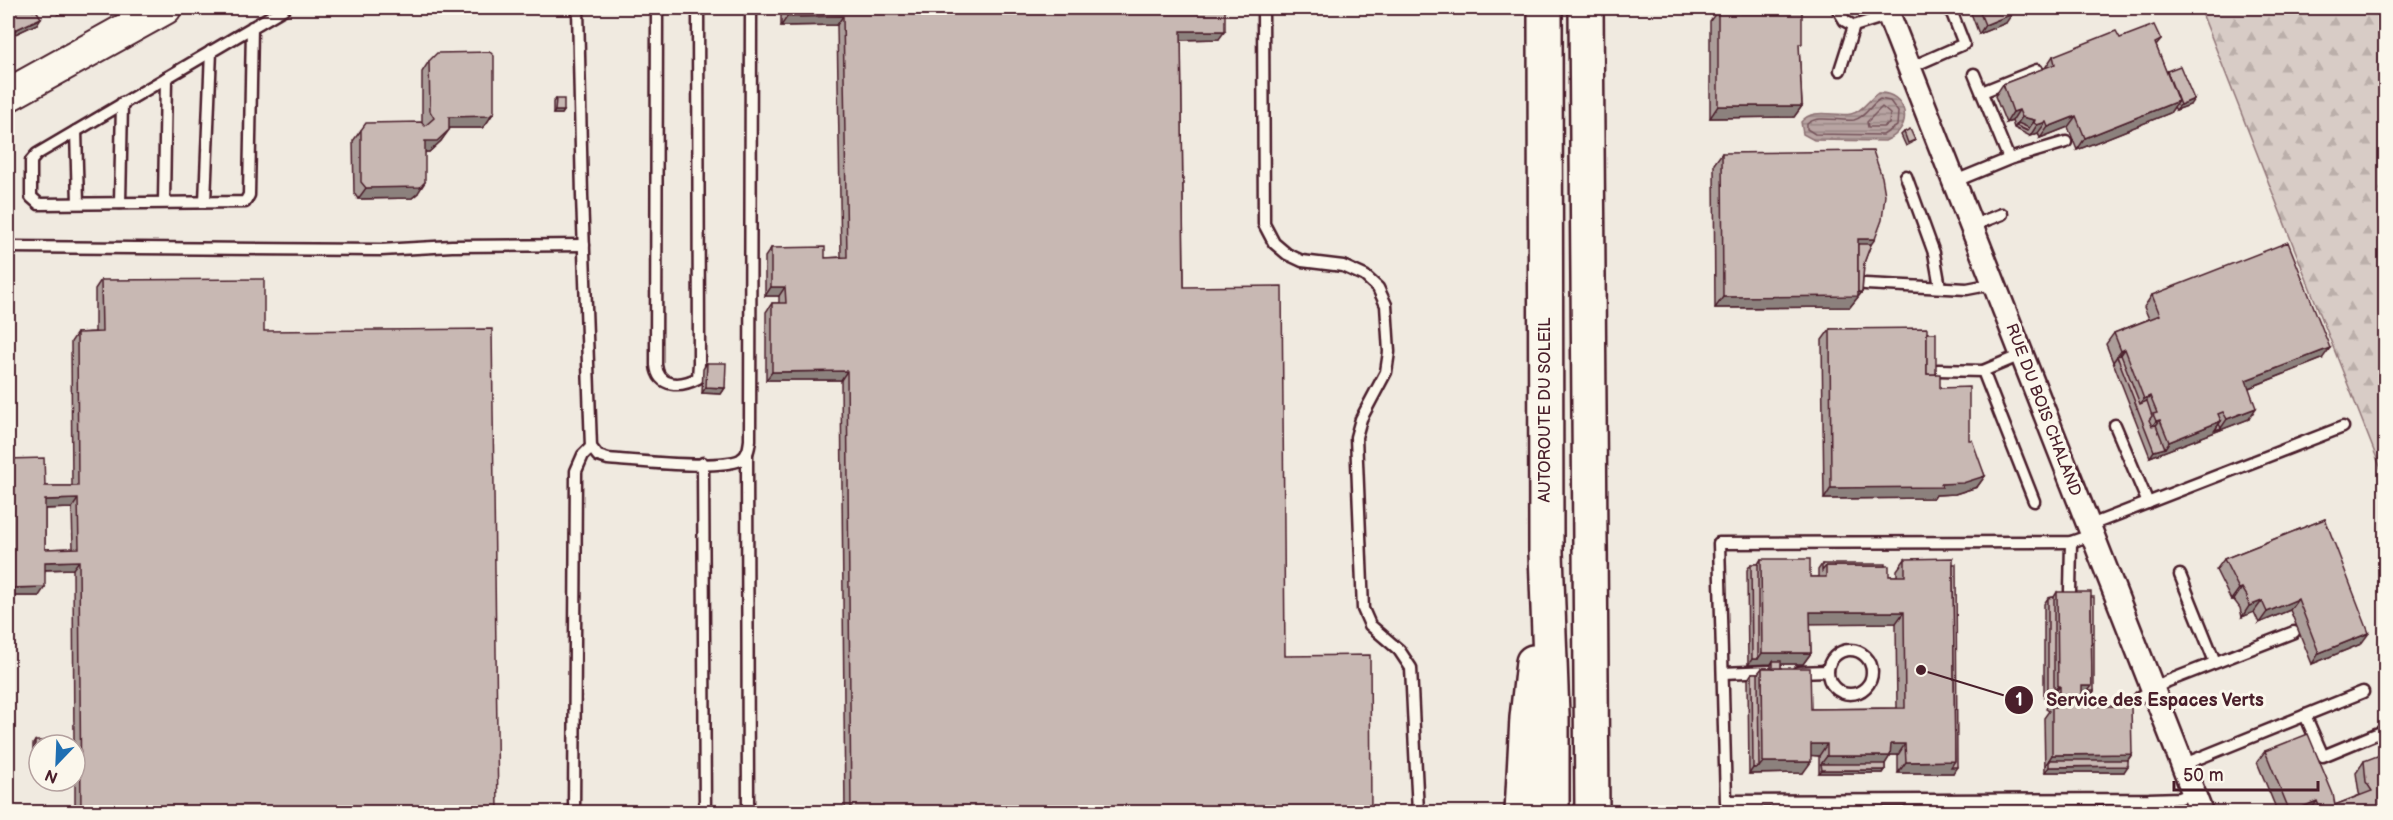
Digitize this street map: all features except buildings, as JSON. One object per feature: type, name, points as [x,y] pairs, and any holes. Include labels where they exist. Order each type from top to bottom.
[{"type":"highway","name":"AUTOROUTE DU SOLEIL","points":[[1545,8],[1546,553],[1552,715],[1552,813]]},
{"type":"highway","points":[[1586,8],[1592,813]]},
{"type":"highway","points":[[1522,813],[1527,718],[1546,553]]},
{"type":"street","points":[[8,95],[165,8]]},
{"type":"street","name":"RUE DU BOIS CHALAND","points":[[1887,11],[2021,355],[2084,534],[2146,694],[2165,742],[2182,765],[2197,803]]},
{"type":"lane","points":[[252,27],[249,195],[245,202],[39,204],[31,196],[31,161],[37,154],[211,51],[252,27],[285,8]]},
{"type":"lane","points":[[578,8],[591,447],[598,456],[608,459],[703,463],[740,460],[747,453]]},
{"type":"lane","points":[[657,8],[655,352],[657,374],[662,380],[674,384],[688,383],[698,378],[699,363],[698,8]]},
{"type":"lane","points":[[748,813],[747,453],[752,412],[751,8]]},
{"type":"lane","points":[[1263,8],[1264,224],[1274,243],[1287,254],[1302,261],[1343,266],[1365,276],[1378,288],[1386,304],[1389,352],[1386,372],[1361,419],[1356,437],[1363,609],[1370,625],[1399,650],[1411,668],[1418,813]]},
{"type":"lane","points":[[1837,8],[1845,21],[1854,26]]},
{"type":"lane","points":[[1909,68],[1964,44],[1950,8]]},
{"type":"lane","points":[[1840,70],[1854,26],[1887,11]]},
{"type":"lane","points":[[205,202],[211,51]]},
{"type":"lane","points":[[1982,92],[2037,70]]},
{"type":"lane","points":[[1974,74],[2009,159]]},
{"type":"lane","points":[[164,202],[166,78]]},
{"type":"lane","points":[[120,203],[122,104]]},
{"type":"lane","points":[[76,131],[78,203]]},
{"type":"lane","points":[[1953,182],[2009,159],[2066,142]]},
{"type":"lane","points":[[1906,176],[1934,253],[1940,287]]},
{"type":"lane","points":[[1971,226],[2002,214]]},
{"type":"lane","points":[[8,248],[381,250],[452,246],[584,245]]},
{"type":"lane","points":[[1865,284],[1966,289],[1993,284]]},
{"type":"lane","points":[[1938,370],[1983,371],[2021,355]]},
{"type":"lane","points":[[1983,371],[2034,501]]},
{"type":"lane","points":[[2115,425],[2148,503]]},
{"type":"lane","points":[[2197,803],[2180,798],[1726,801],[1719,543],[2084,534],[2148,503],[2343,427]]},
{"type":"lane","points":[[574,813],[576,471],[583,455],[591,447]]},
{"type":"lane","points":[[703,463],[705,813]]},
{"type":"lane","points":[[2070,592],[2084,534]]},
{"type":"lane","points":[[2180,575],[2215,662]]},
{"type":"lane","points":[[2146,694],[2168,681],[2294,632]]},
{"type":"lane","points":[[1851,650],[1858,651],[1869,659],[1872,672],[1871,680],[1861,691],[1846,694],[1833,686],[1828,671],[1833,659],[1844,651],[1851,650]]},
{"type":"lane","points":[[1723,673],[1771,671]]},
{"type":"lane","points":[[1789,672],[1828,671]]},
{"type":"lane","points":[[2182,765],[2363,692]]},
{"type":"lane","points":[[2305,715],[2323,756],[2385,730]]},
{"type":"green space","points":[[2200,8],[2385,8],[2385,479]]},
{"type":"water","points":[[1878,93],[1888,94],[1895,98],[1904,111],[1901,128],[1885,141],[1814,140],[1803,134],[1801,122],[1806,117],[1818,114],[1855,113]]},
{"type":"place","name":"Service des Espaces Verts","points":[[1921,670]]}]
